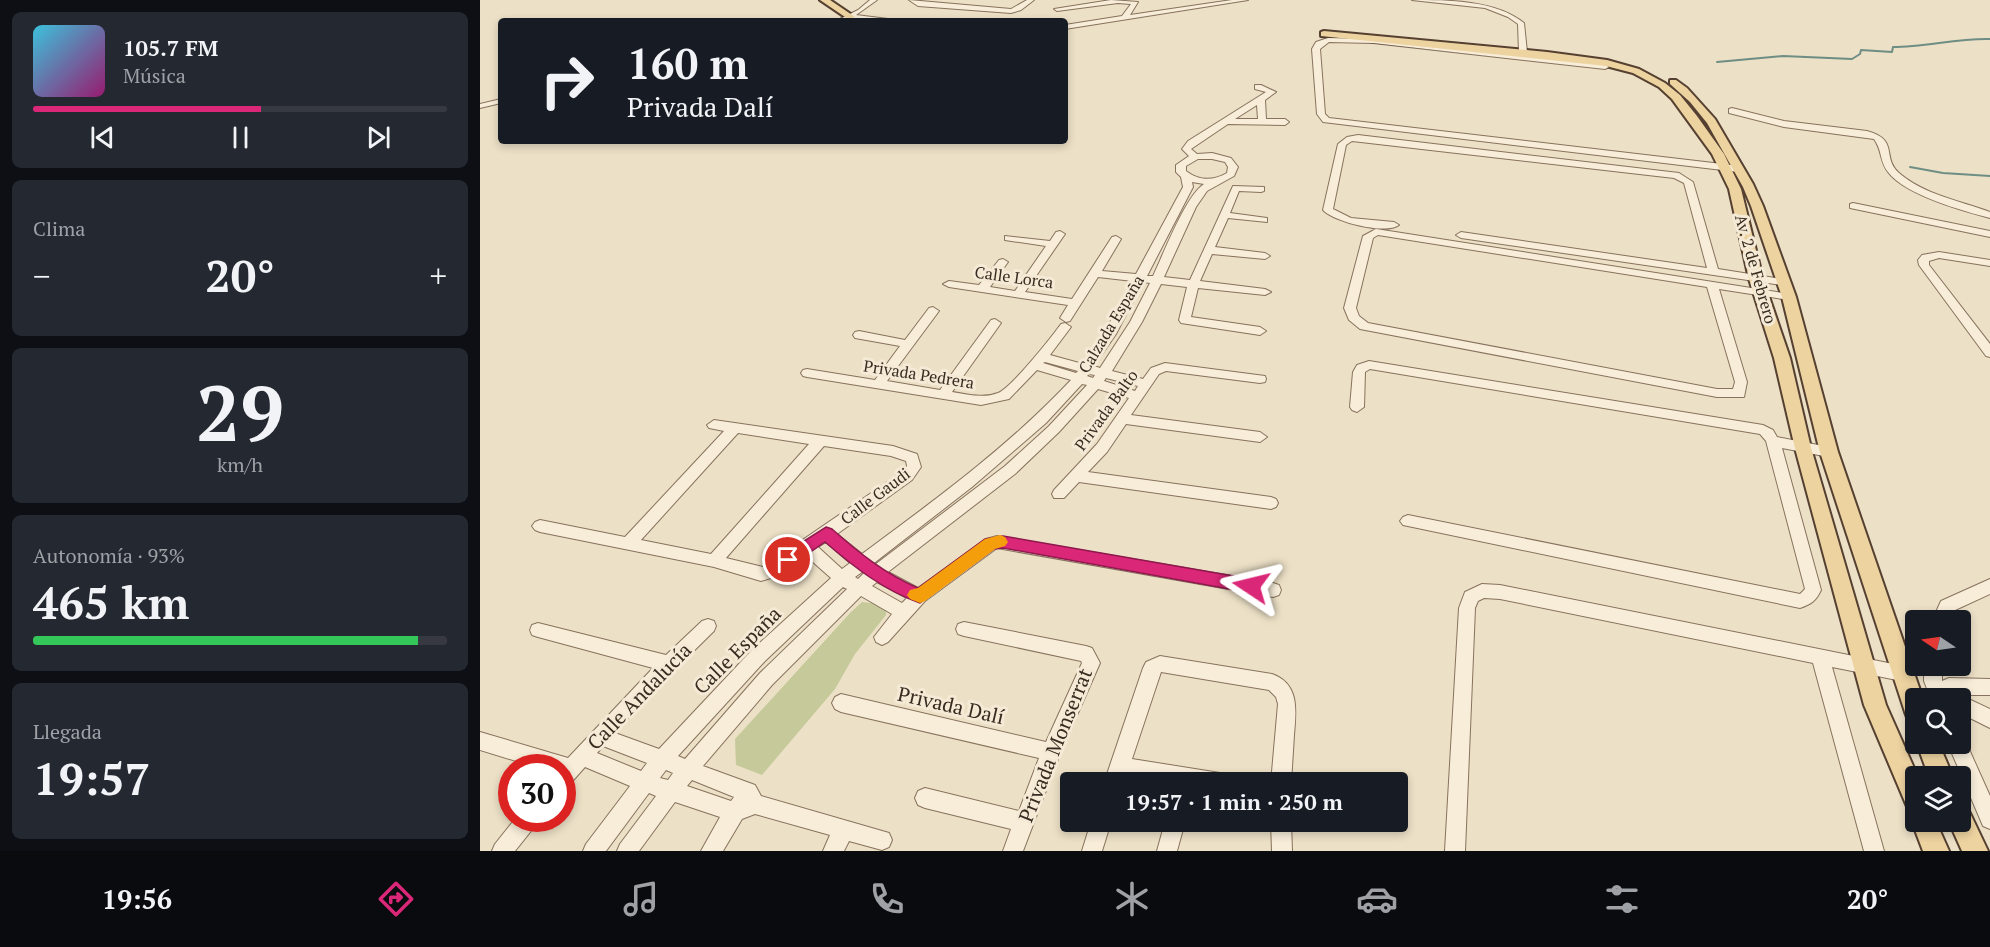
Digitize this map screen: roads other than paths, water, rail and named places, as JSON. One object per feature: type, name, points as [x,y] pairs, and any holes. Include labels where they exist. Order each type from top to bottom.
[{"type":"main road","points":[[824,0],[851,16]]},
{"type":"main road","name":"Av. 2 de Febrero","points":[[1324,32],[1522,49],[1587,52],[1624,61],[1668,78],[1693,98],[1711,120],[1752,192],[1789,297],[1829,452],[1907,688]]},
{"type":"main road","name":"Av. 2 de Febrero","points":[[1522,49],[1607,63],[1636,71],[1662,85],[1676,97],[1694,118],[1718,154],[1735,189],[1758,286],[1782,357],[1803,448],[1875,705],[1905,775]]},
{"type":"main road","points":[[1928,832],[1936,851]]},
{"type":"main road","points":[[1966,832],[1975,851]]},
{"type":"street","points":[[846,18],[874,0]]},
{"type":"street","points":[[912,0],[918,4],[955,3],[996,10],[1014,10],[1031,0]]},
{"type":"street","points":[[996,10],[999,0]]},
{"type":"street","points":[[1068,27],[1176,11],[1226,1],[1245,0]]},
{"type":"street","points":[[1415,0],[1497,9],[1521,22],[1522,49]]},
{"type":"street","points":[[1057,9],[1104,2],[1131,1],[1136,3],[1124,18]]},
{"type":"street","points":[[1176,11],[1179,1]]},
{"type":"street","points":[[851,16],[871,18]]},
{"type":"street","points":[[1605,67],[1373,41],[1328,40],[1319,44],[1316,49],[1321,114],[1326,120],[1739,169]]},
{"type":"street","points":[[1186,176],[1198,181],[1218,180],[1233,171],[1230,162],[1216,156],[1195,157],[1187,151],[1187,147],[1224,121],[1276,94],[1258,87]]},
{"type":"street","points":[[1261,100],[1262,122]]},
{"type":"street","points":[[480,106],[498,102]]},
{"type":"street","points":[[1732,111],[1784,124],[1852,131],[1877,137],[1886,149],[1886,161],[1897,177],[1919,189],[1990,215]]},
{"type":"street","points":[[1224,121],[1285,122]]},
{"type":"street","points":[[1713,278],[1376,232],[1368,236],[1350,308],[1354,320],[1362,325],[1717,393],[1739,394],[1741,382],[1713,278],[1688,182],[1676,175],[1358,138],[1350,139],[1342,144],[1328,210],[1332,214],[1346,218],[1713,278],[1758,286],[1789,297]]},
{"type":"street","name":"Calzada España","points":[[967,483],[1041,420],[1088,368],[1110,334],[1188,187],[1186,176],[1181,172],[1181,165],[1195,157]]},
{"type":"street","name":"Calzada España","points":[[982,493],[1056,427],[1095,384],[1126,337],[1191,207],[1203,189],[1218,180]]},
{"type":"street","points":[[1255,185],[1236,188],[1196,283],[1185,318],[1187,322],[1260,331]]},
{"type":"street","points":[[1178,206],[1191,207]]},
{"type":"street","points":[[1853,206],[1990,234]]},
{"type":"street","points":[[1224,214],[1263,220]]},
{"type":"street","points":[[1018,294],[1060,234]]},
{"type":"street","points":[[1009,238],[1052,244]]},
{"type":"street","name":"Privada Pedrera","points":[[807,373],[981,401],[998,399],[1004,396],[1038,361],[1066,322],[1075,303],[1116,239]]},
{"type":"street","points":[[1209,250],[1265,256]]},
{"type":"street","points":[[1990,271],[1986,262],[1939,255],[1926,257],[1923,260],[1924,265],[1990,353]]},
{"type":"street","points":[[982,289],[1003,262]]},
{"type":"street","points":[[1097,270],[1265,292]]},
{"type":"street","points":[[1758,286],[1782,282]]},
{"type":"street","name":"Calle Lorca","points":[[949,284],[1075,303]]},
{"type":"street","points":[[878,384],[933,311]]},
{"type":"street","points":[[943,395],[995,323]]},
{"type":"street","name":"Privada Pedrera","points":[[859,335],[908,344]]},
{"type":"street","points":[[1975,335],[1990,338]]},
{"type":"street","points":[[1038,361],[1104,372],[1141,390]]},
{"type":"street","points":[[1038,361],[1095,384],[1141,390]]},
{"type":"street","points":[[1357,407],[1359,372],[1361,368],[1369,365],[1755,428],[1768,433],[1773,441],[1813,590],[1808,598],[1800,601],[1408,521]]},
{"type":"street","name":"Privada Balto","points":[[1059,494],[1102,448],[1155,372],[1166,367],[1260,379]]},
{"type":"street","points":[[1124,419],[1260,437]]},
{"type":"street","name":"Calle Gaudi","points":[[540,526],[714,561],[761,574],[768,572],[807,547],[907,476],[914,467],[912,458],[893,451],[714,425]]},
{"type":"street","points":[[629,543],[735,428]]},
{"type":"street","points":[[714,561],[820,441]]},
{"type":"street","points":[[1773,441],[1829,452]]},
{"type":"street","points":[[1075,476],[1271,503]]},
{"type":"street","points":[[627,851],[686,769],[740,706],[860,587],[982,493],[967,483]]},
{"type":"street","name":"Calle España","points":[[593,851],[661,760],[752,663],[842,578],[967,483]]},
{"type":"street","points":[[826,533],[861,564],[898,587],[920,596]]},
{"type":"street","points":[[882,638],[903,612],[920,596],[991,543],[997,542],[1273,590]]},
{"type":"street","points":[[807,547],[842,578],[903,612]]},
{"type":"street","points":[[1945,610],[1947,606],[1990,586]]},
{"type":"street","points":[[1455,851],[1467,608],[1471,597],[1482,591],[1500,592],[1902,673]]},
{"type":"street","name":"Calle Andalucía","points":[[576,761],[668,664],[708,626]]},
{"type":"street","name":"Privada Monserrat","points":[[964,629],[1086,654],[1091,663],[1051,752],[1012,851]]},
{"type":"street","points":[[538,630],[668,664]]},
{"type":"street","points":[[1820,656],[1874,851]]},
{"type":"street","points":[[1117,772],[1152,668],[1155,665],[1164,664],[1272,682],[1278,686],[1284,693],[1287,704],[1282,772]]},
{"type":"street","points":[[1944,688],[1949,686],[1990,687]]},
{"type":"street","name":"Privada Dalí","points":[[840,703],[1051,752]]},
{"type":"street","points":[[1971,708],[1990,718]]},
{"type":"street","points":[[599,735],[686,769],[751,798],[844,830],[882,840]]},
{"type":"street","points":[[480,741],[526,754]]},
{"type":"street","points":[[1961,754],[1990,819]]},
{"type":"street","points":[[576,768],[644,782],[735,812]]},
{"type":"street","points":[[711,851],[735,812],[751,798]]},
{"type":"street","points":[[925,798],[1024,822]]},
{"type":"street","points":[[833,851],[844,830]]},
{"type":"street","points":[[502,851],[517,832]]},
{"type":"street","points":[[1092,851],[1098,832]]},
{"type":"street","points":[[1167,851],[1172,832]]},
{"type":"street","points":[[1281,832],[1282,851]]},
{"type":"waterway","points":[[1717,62],[1783,56],[1852,59],[1860,54],[1861,50],[1892,52],[1893,47],[1990,39]]},
{"type":"waterway","points":[[1910,167],[1943,173],[1990,176]]}]
